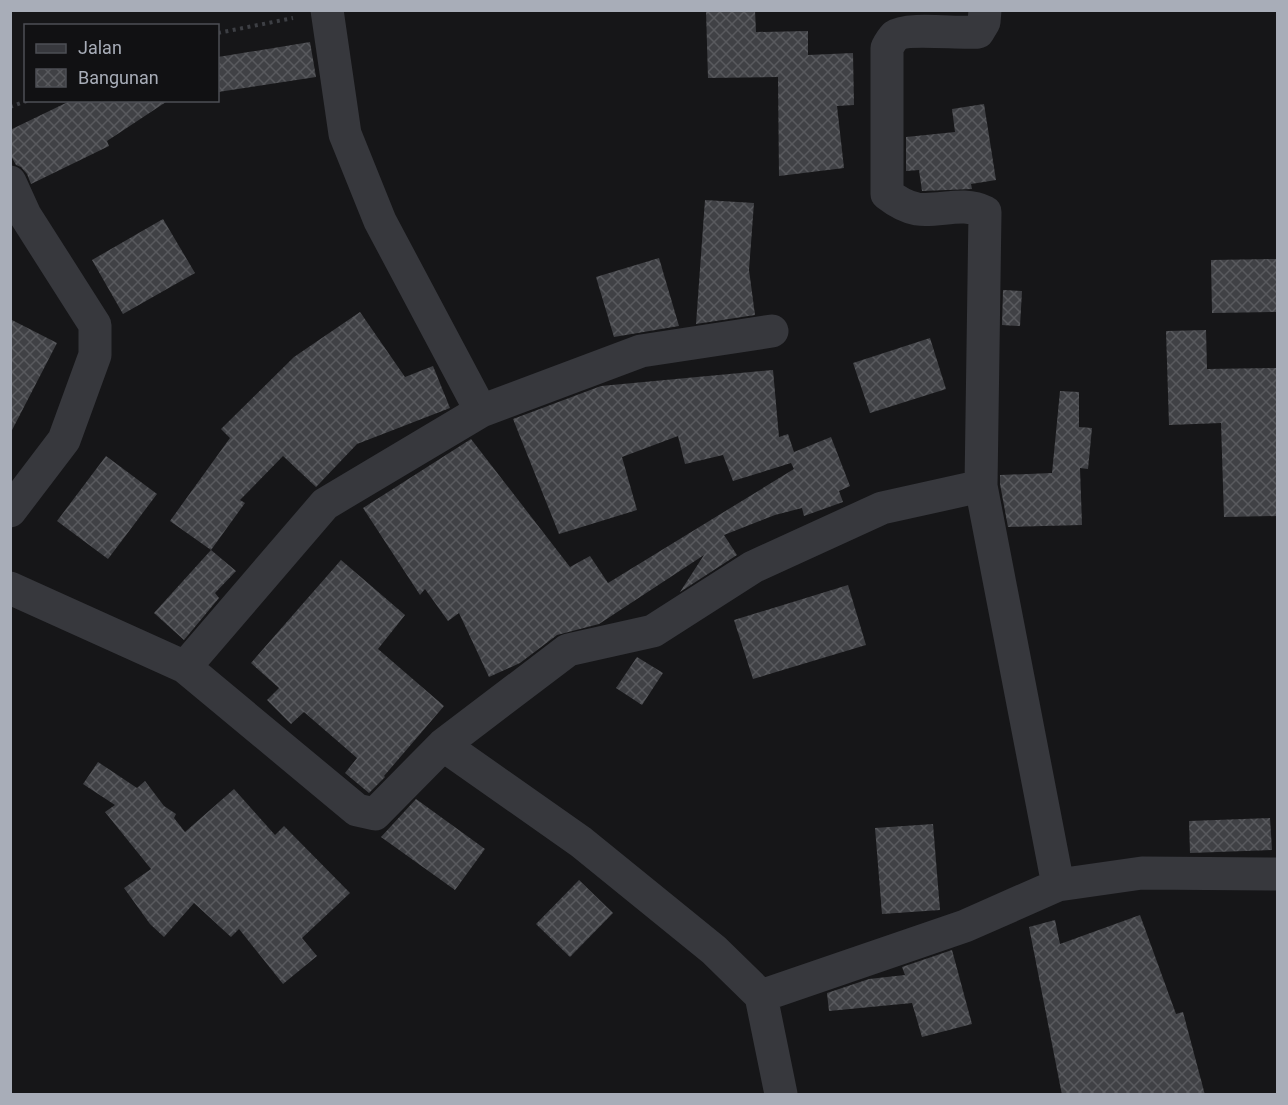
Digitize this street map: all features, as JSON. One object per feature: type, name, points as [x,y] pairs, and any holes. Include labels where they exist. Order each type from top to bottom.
[{"type":"street","points":[[985,10],[984,21],[978,32],[963,34],[906,32],[894,36],[887,48],[887,194],[898,202],[918,209],[974,207],[985,212],[981,486],[1058,885]]},
{"type":"street","points":[[327,11],[345,134],[380,221],[481,411]]},
{"type":"street","points":[[10,182],[25,215],[95,325],[95,355],[64,440],[10,511]]},
{"type":"street","points":[[185,667],[325,504],[481,411],[641,351],[772,331]]},
{"type":"street","points":[[10,588],[185,667],[357,810],[375,814],[443,745],[568,651],[653,631],[753,567],[882,508],[981,486]]},
{"type":"street","points":[[443,745],[581,842],[714,950],[761,996],[781,1095]]},
{"type":"street","points":[[761,996],[965,926],[1058,885],[1142,873],[1278,874]]},
{"type":"path","points":[[219,33],[327,11]]},
{"type":"building","points":[[706,10],[755,10],[756,32],[808,31],[808,55],[853,53],[854,105],[837,106],[844,168],[779,176],[778,77],[708,78]]},
{"type":"building","points":[[310,42],[316,77],[219,92],[219,57]]},
{"type":"building","points":[[68,102],[166,102],[107,141],[109,146],[31,184],[27,174],[16,165],[10,154],[10,130]]},
{"type":"building","points":[[984,104],[996,180],[971,184],[972,189],[922,191],[919,170],[906,171],[906,137],[955,132],[952,109]]},
{"type":"building","points":[[705,200],[754,203],[749,270],[755,315],[696,324]]},
{"type":"building","points":[[163,219],[195,273],[123,314],[92,260]]},
{"type":"building","points":[[659,258],[679,326],[614,337],[596,277]]},
{"type":"building","points":[[1278,259],[1278,312],[1212,313],[1211,260]]},
{"type":"building","points":[[1003,290],[1022,291],[1020,326],[1002,325]]},
{"type":"building","points":[[360,312],[405,377],[433,366],[450,408],[357,444],[316,487],[283,456],[240,500],[245,503],[211,550],[170,521],[230,438],[221,429],[294,357]]},
{"type":"building","points":[[10,319],[57,343],[10,434]]},
{"type":"building","points":[[1206,330],[1207,369],[1278,368],[1278,516],[1224,517],[1221,423],[1169,425],[1166,331]]},
{"type":"building","points":[[930,338],[946,389],[870,413],[853,363]]},
{"type":"building","points":[[773,370],[779,437],[788,434],[794,452],[831,437],[850,486],[839,491],[843,502],[804,516],[802,508],[775,515],[724,535],[737,555],[680,592],[704,555],[599,624],[557,635],[520,663],[489,677],[459,613],[448,621],[425,589],[420,595],[363,508],[471,439],[570,567],[590,556],[608,583],[794,469],[791,463],[733,481],[723,455],[685,464],[678,436],[622,457],[637,510],[559,534],[513,419],[601,386]]},
{"type":"building","points":[[1060,391],[1079,392],[1079,427],[1092,428],[1088,469],[1080,468],[1082,525],[1008,527],[1000,475],[1052,473]]},
{"type":"building","points":[[106,456],[157,494],[108,559],[57,521]]},
{"type":"building","points":[[211,550],[236,571],[215,593],[219,598],[184,640],[154,613]]},
{"type":"building","points":[[341,560],[405,615],[378,649],[444,706],[369,793],[345,773],[357,758],[304,712],[291,724],[267,700],[279,688],[251,663]]},
{"type":"building","points":[[848,585],[866,645],[753,679],[734,620]]},
{"type":"building","points":[[637,657],[663,673],[642,705],[616,688]]},
{"type":"building","points":[[98,762],[137,788],[145,781],[164,806],[176,814],[174,818],[185,832],[234,789],[275,835],[284,826],[350,893],[302,938],[317,956],[283,984],[239,929],[231,937],[194,903],[164,937],[150,924],[124,888],[151,869],[105,812],[115,805],[83,784]]},
{"type":"building","points":[[416,799],[485,849],[455,890],[381,837]]},
{"type":"building","points":[[1270,818],[1272,850],[1190,853],[1189,821]]},
{"type":"building","points":[[933,824],[940,910],[882,914],[875,828]]},
{"type":"building","points":[[579,880],[613,913],[570,957],[536,924]]},
{"type":"building","points":[[1140,915],[1176,1014],[1183,1012],[1205,1095],[1062,1095],[1029,927],[1055,920],[1060,944]]},
{"type":"building","points":[[952,950],[972,1024],[922,1037],[912,1003],[829,1011],[827,993],[869,979],[905,975],[902,967]]}]
